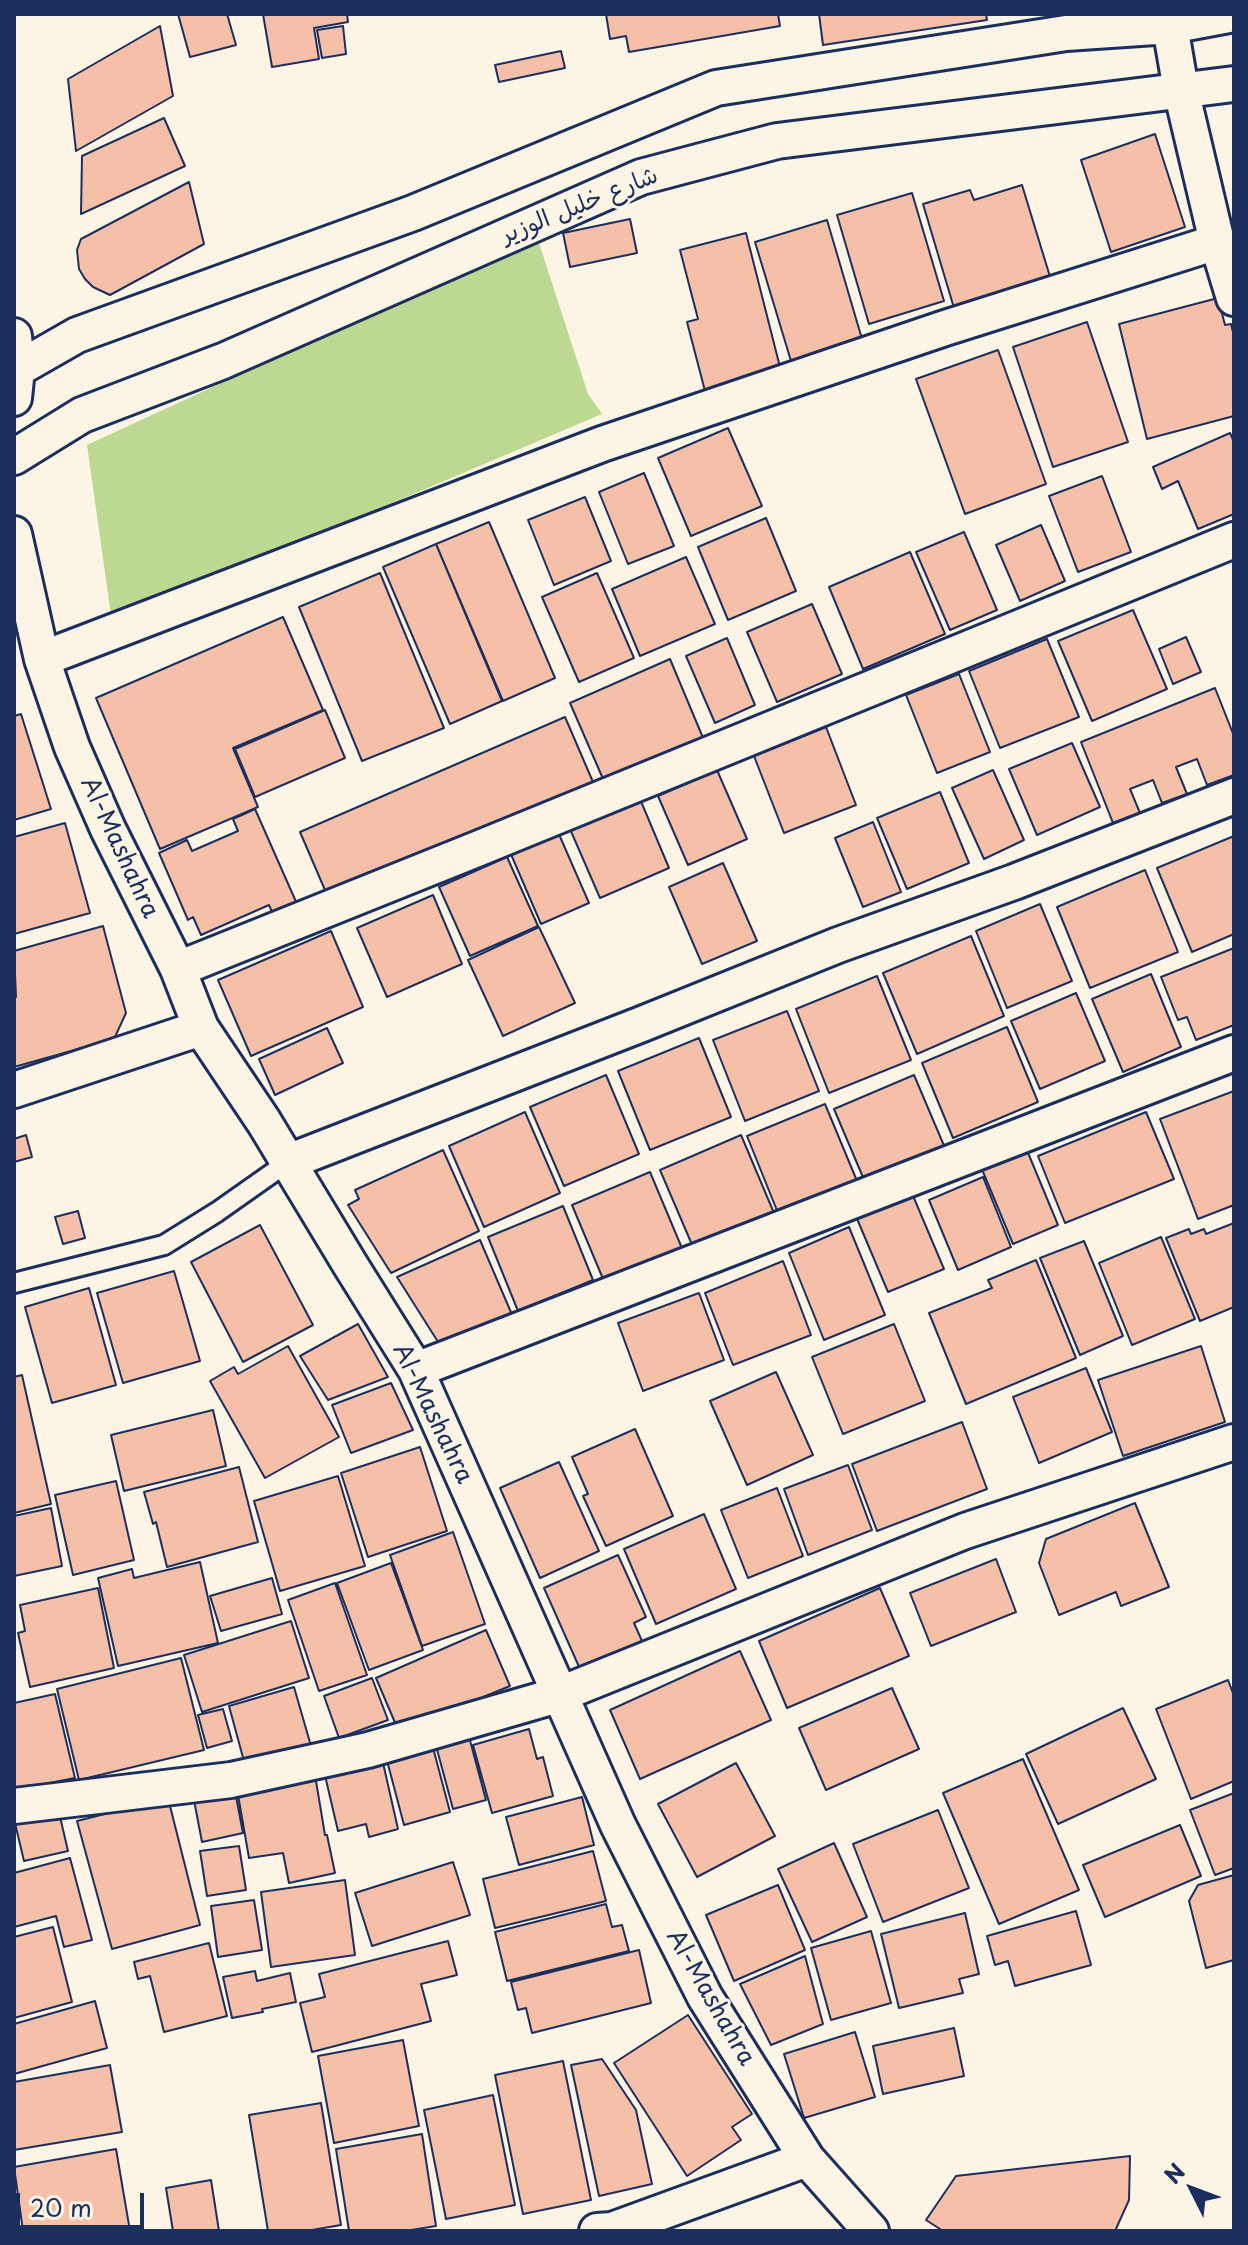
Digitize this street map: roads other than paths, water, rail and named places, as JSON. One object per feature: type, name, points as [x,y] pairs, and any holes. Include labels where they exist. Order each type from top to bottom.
[{"type":"street","points":[[15,369],[77,335],[413,213],[716,88],[1066,33],[1170,26],[1234,14]]},
{"type":"street","points":[[1170,26],[1181,90],[1217,242],[1234,298]]},
{"type":"street","name":"شارع خليل الوزير","points":[[14,457],[82,415],[223,361],[641,177],[777,141],[1234,84]]},
{"type":"street","points":[[42,659],[602,444],[945,328],[1217,242]]},
{"type":"street","name":"Al-Mashahra","points":[[14,534],[42,659],[78,761],[108,829],[178,969],[201,1028],[264,1122],[416,1370],[558,1695],[618,1825],[705,1997],[807,2159],[871,2231]]},
{"type":"street","points":[[178,969],[1234,540]]},
{"type":"street","points":[[288,1162],[838,945],[1014,882],[1234,796]]},
{"type":"street","points":[[14,1090],[201,1028]]},
{"type":"street","points":[[416,1370],[1234,1053]]},
{"type":"street","points":[[14,1806],[231,1780],[368,1750],[558,1695],[965,1531],[1234,1442]]},
{"type":"street","points":[[597,2231],[612,2230],[807,2159]]},
{"type":"lane","points":[[14,1283],[164,1245],[288,1162]]}]
